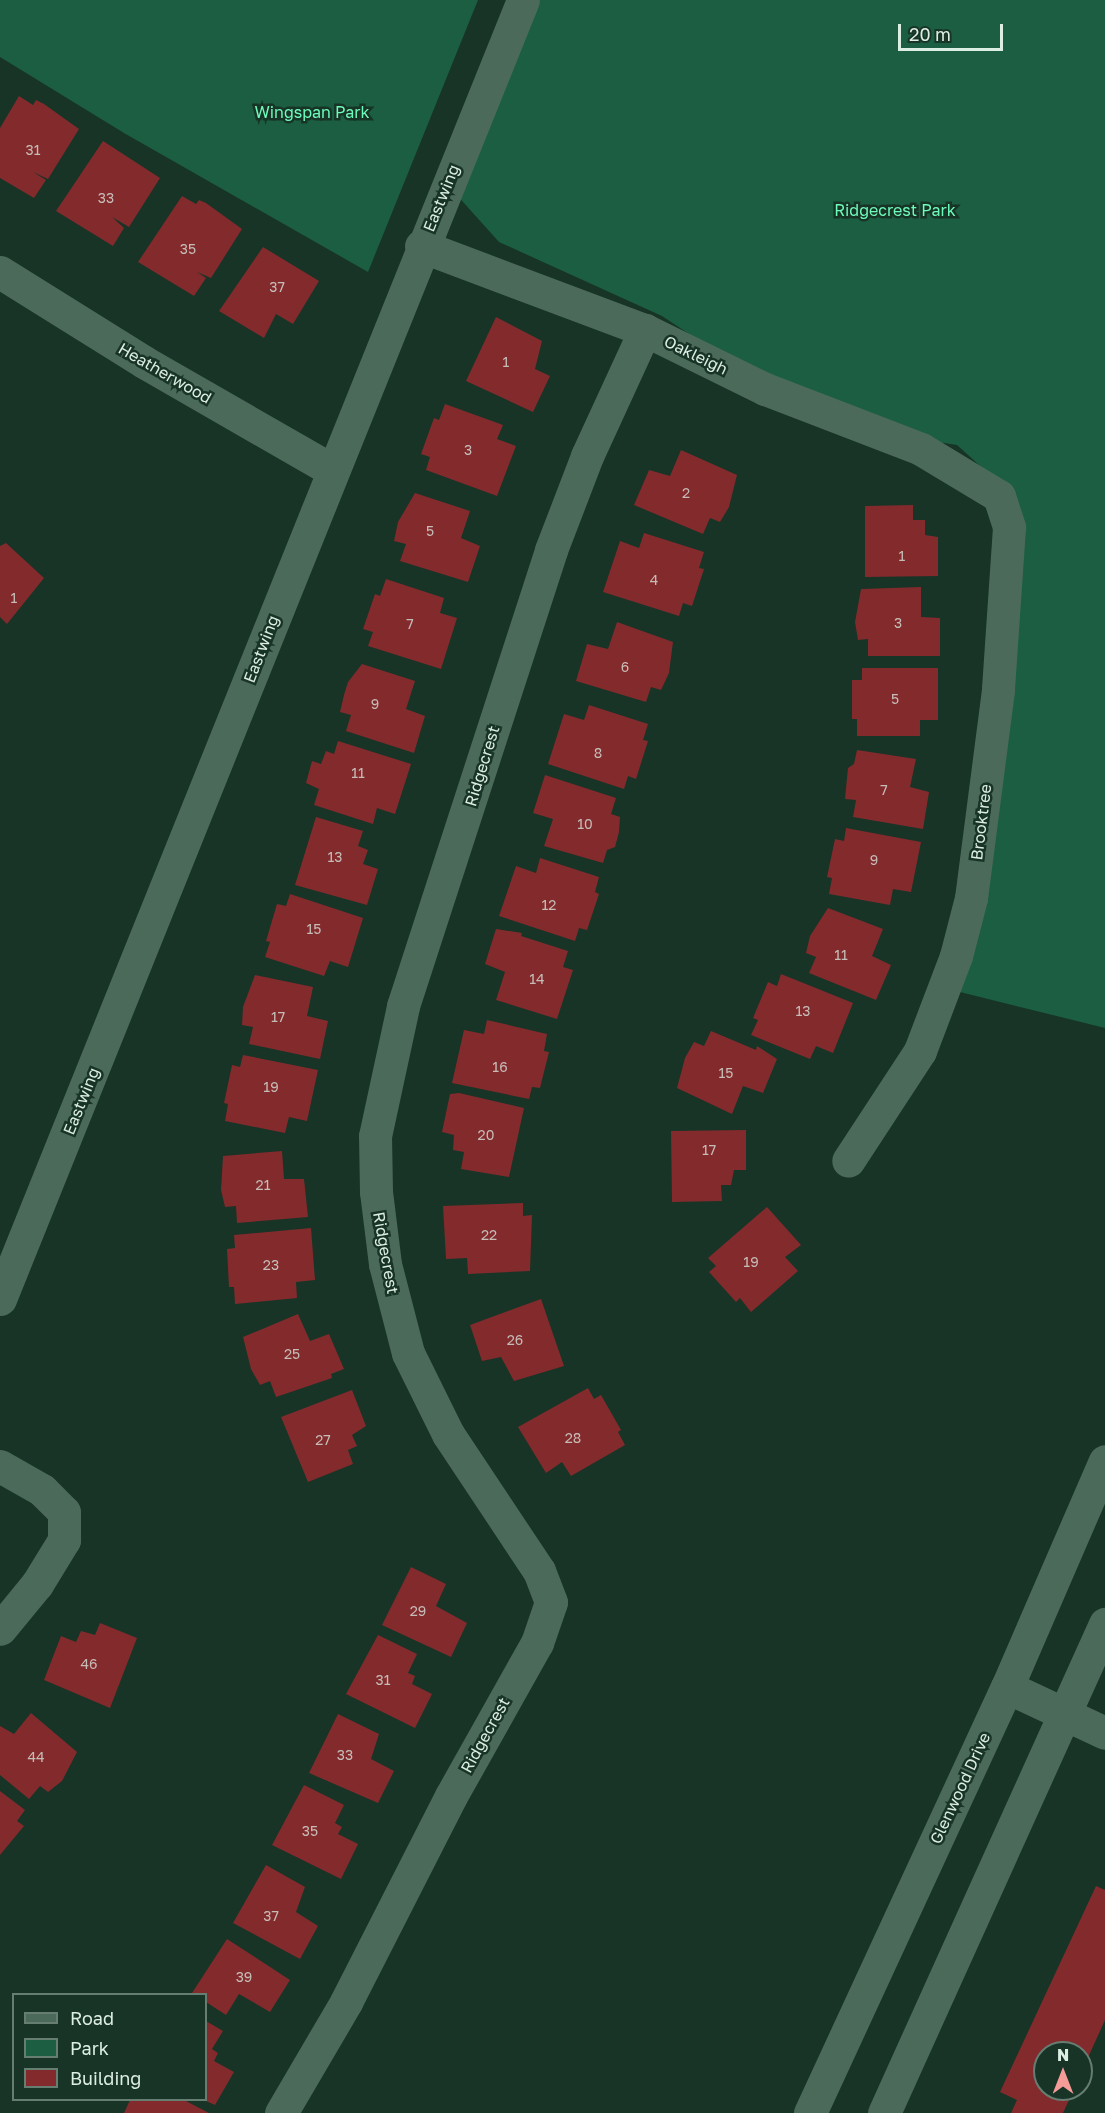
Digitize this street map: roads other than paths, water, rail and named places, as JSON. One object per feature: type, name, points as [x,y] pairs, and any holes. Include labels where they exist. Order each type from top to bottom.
[{"type":"street","name":"Eastwing","points":[[0,1299],[139,961],[421,246],[523,0]]},
{"type":"street","name":"Oakleigh","points":[[421,246],[645,330],[765,389],[921,449],[967,474]]},
{"type":"street","name":"Heatherwood","points":[[0,272],[144,362],[332,470]]},
{"type":"street","name":"Ridgecrest","points":[[281,2113],[346,2002],[451,1797],[537,1642],[551,1602],[539,1571],[448,1434],[408,1353],[385,1264],[376,1192],[375,1136],[403,1006],[551,550],[587,456],[645,330]]},
{"type":"street","name":"Brooktree","points":[[848,1161],[920,1051],[956,956],[971,898],[998,690],[1009,527],[999,496],[967,474]]},
{"type":"street","name":"Glenwood Drive","points":[[810,2113],[1006,1687],[1105,1461]]},
{"type":"street","points":[[0,1466],[42,1490],[64,1512],[64,1540],[37,1584],[0,1629]]},
{"type":"street","points":[[884,2113],[1067,1715],[1105,1624]]},
{"type":"street","points":[[1006,1687],[1105,1733]]},
{"type":"park label","name":"Wingspan Park","points":[[312,112]]},
{"type":"park label","name":"Ridgecrest Park","points":[[895,210]]}]
